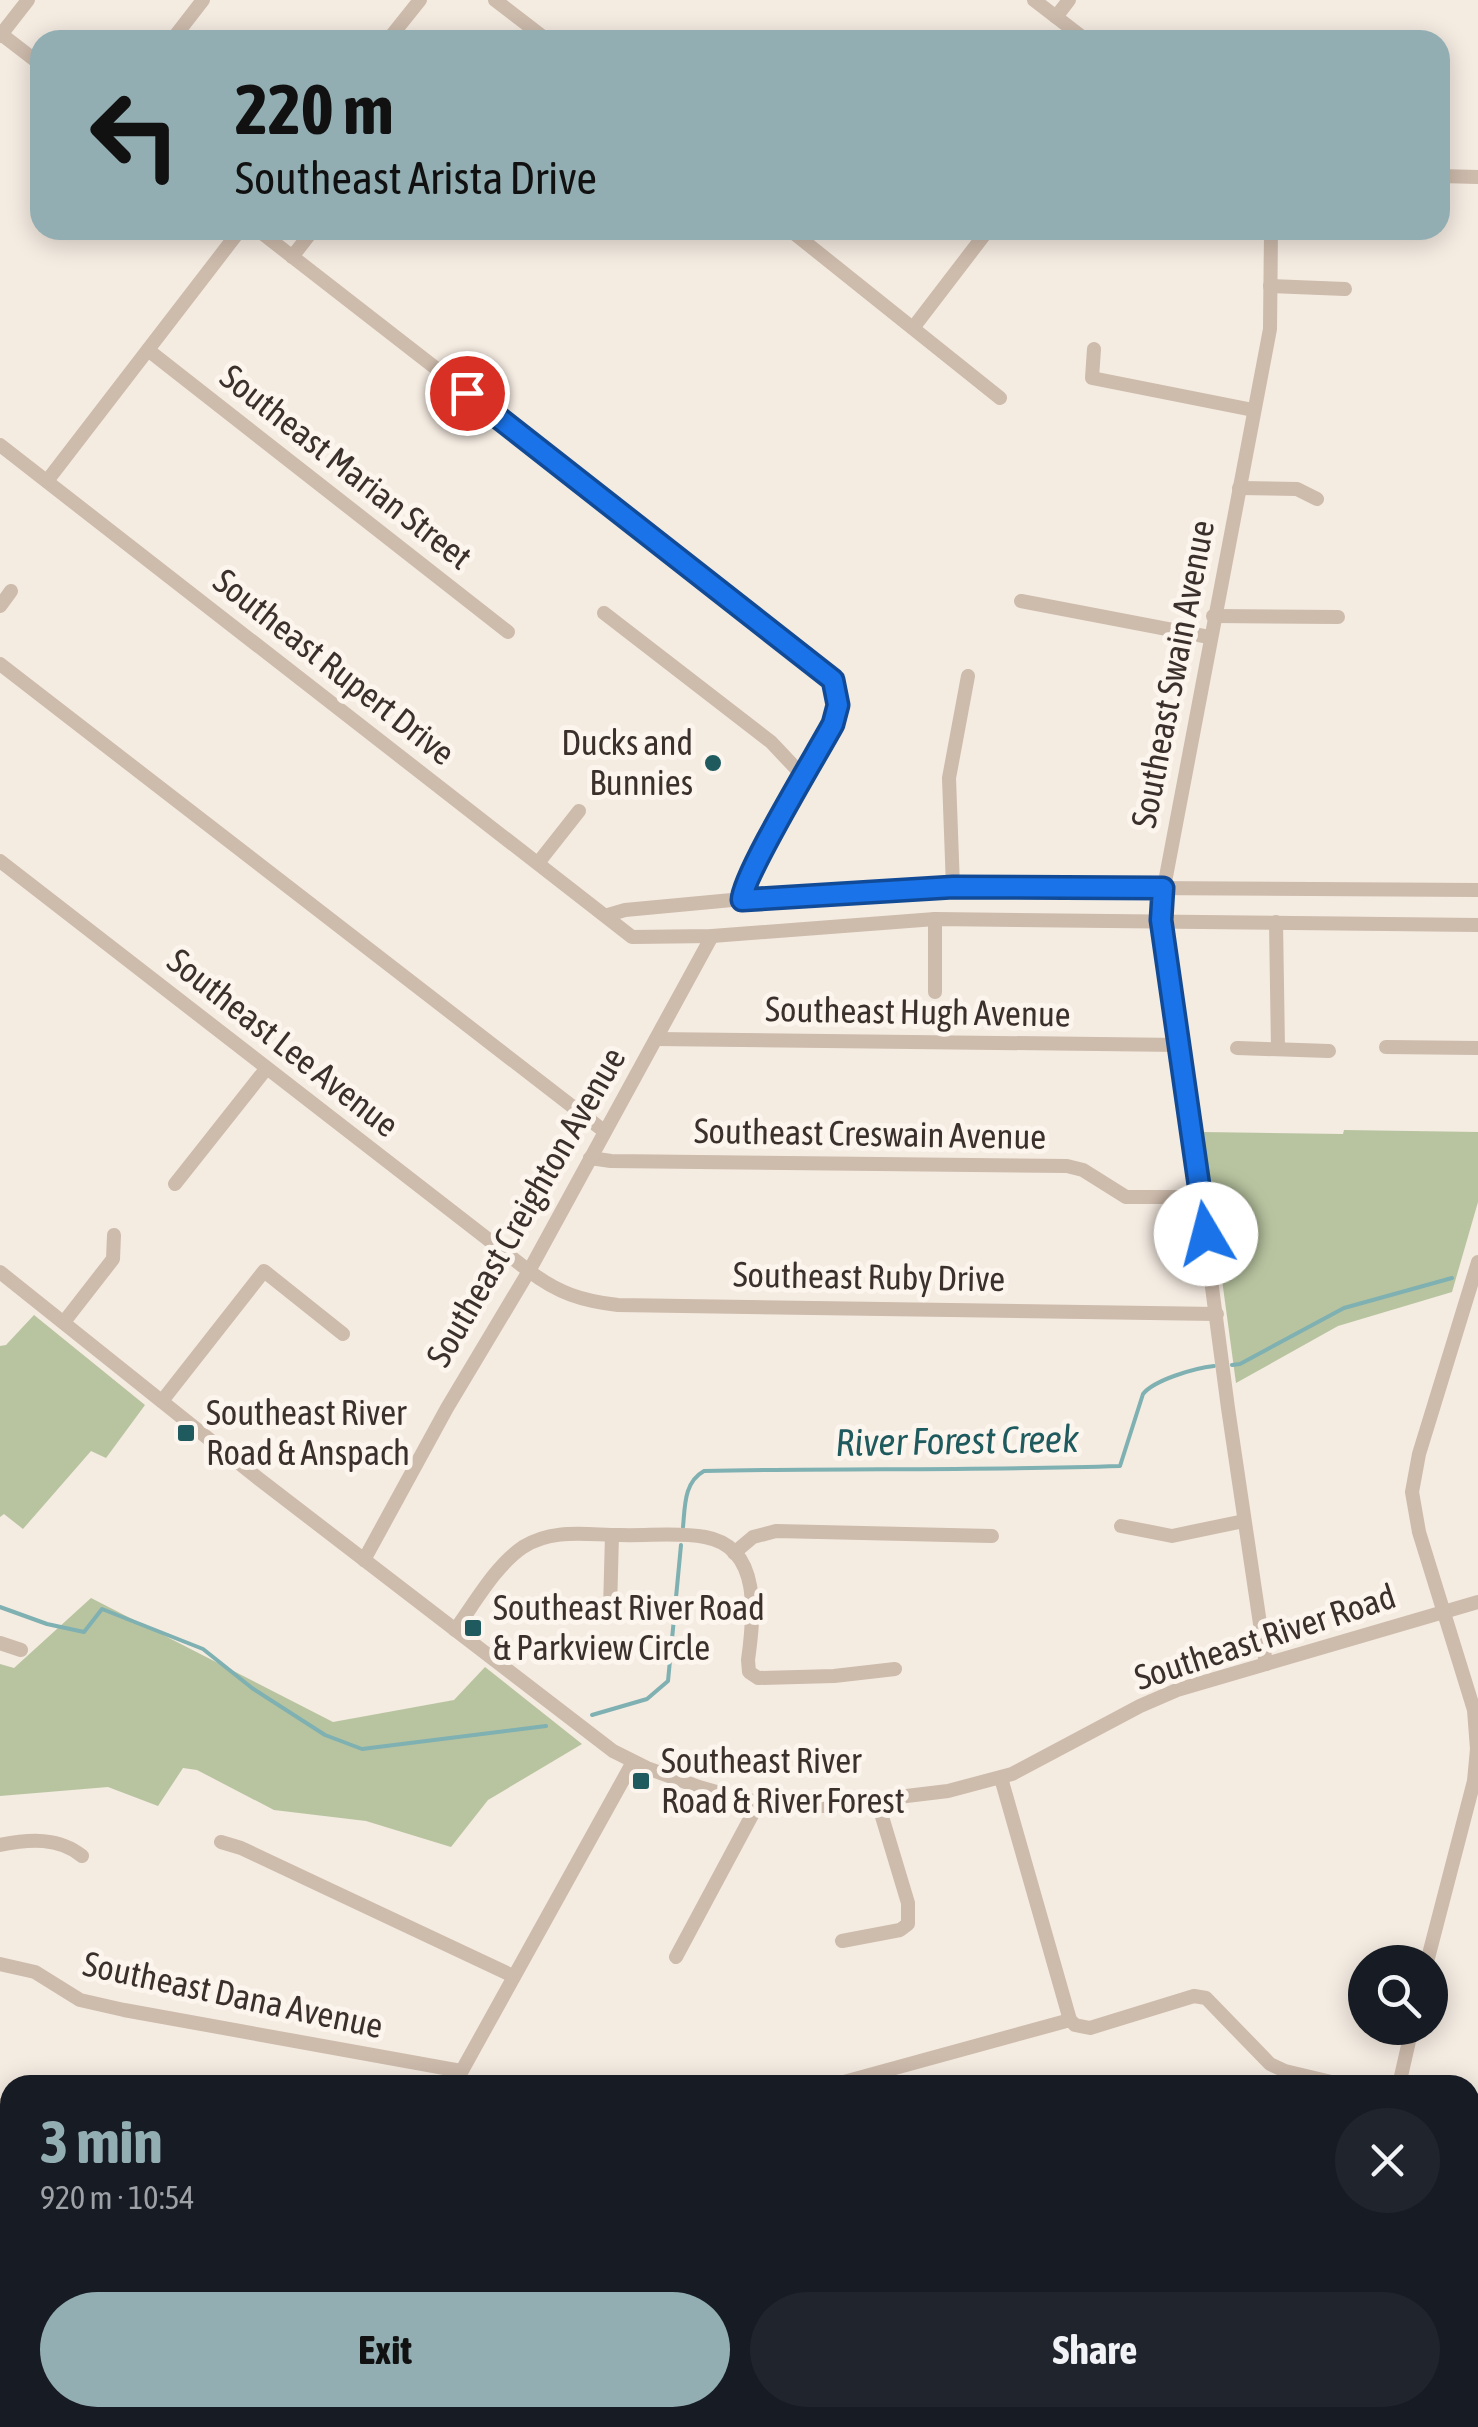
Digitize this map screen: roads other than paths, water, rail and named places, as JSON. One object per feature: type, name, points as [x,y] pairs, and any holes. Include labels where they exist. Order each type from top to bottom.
[{"type":"street","points":[[28,0],[1,35],[30,57]]},
{"type":"street","points":[[180,30],[203,0]]},
{"type":"street","points":[[396,30],[420,0]]},
{"type":"street","points":[[495,0],[534,30]]},
{"type":"street","points":[[1034,0],[1073,30]]},
{"type":"street","points":[[1056,17],[1069,0]]},
{"type":"street","points":[[1450,176],[1478,177]]},
{"type":"street","points":[[46,481],[232,240]]},
{"type":"street","points":[[271,240],[829,674],[837,688],[837,713],[742,892],[742,900]]},
{"type":"street","points":[[292,257],[305,240]]},
{"type":"street","points":[[803,240],[1000,398]]},
{"type":"street","points":[[913,328],[980,240]]},
{"type":"street","name":"Southeast Swain Avenue","points":[[1266,1664],[1161,920],[1163,888],[1209,637],[1270,329],[1271,240]]},
{"type":"street","points":[[1270,286],[1345,289]]},
{"type":"street","points":[[1094,348],[1092,378],[1253,410]]},
{"type":"street","name":"Southeast Marian Street","points":[[148,350],[508,632]]},
{"type":"street","name":"Southeast Rupert Drive","points":[[0,445],[632,936],[712,936]]},
{"type":"street","points":[[1239,488],[1297,489],[1318,499]]},
{"type":"street","points":[[0,606],[11,591]]},
{"type":"street","points":[[1022,601],[1209,637]]},
{"type":"street","points":[[604,613],[772,742],[804,777]]},
{"type":"street","points":[[1213,616],[1338,617]]},
{"type":"street","points":[[0,664],[604,1132]]},
{"type":"street","points":[[953,887],[949,778],[968,676]]},
{"type":"street","points":[[538,862],[580,811]]},
{"type":"street","name":"Southeast Lee Avenue","points":[[0,861],[529,1272]]},
{"type":"street","points":[[608,915],[625,910],[742,900],[953,887],[1478,890]]},
{"type":"street","points":[[935,992],[936,919]]},
{"type":"street","points":[[712,936],[936,919],[1478,925]]},
{"type":"street","points":[[1276,922],[1278,1049]]},
{"type":"street","name":"Southeast Creighton Avenue","points":[[364,1560],[446,1408],[529,1272],[712,936]]},
{"type":"street","name":"Southeast Hugh Avenue","points":[[656,1040],[1180,1045]]},
{"type":"street","points":[[1386,1046],[1478,1048]]},
{"type":"street","points":[[1237,1048],[1329,1051]]},
{"type":"street","points":[[175,1184],[266,1069]]},
{"type":"street","name":"Southeast Creswain Avenue","points":[[590,1158],[1066,1166],[1082,1170],[1126,1196],[1201,1198]]},
{"type":"street","points":[[64,1322],[113,1259],[114,1236]]},
{"type":"street","points":[[1431,1945],[1474,1782],[1478,1749],[1474,1710],[1419,1532],[1412,1492],[1419,1454],[1478,1262]]},
{"type":"street","points":[[162,1401],[264,1271],[343,1334]]},
{"type":"street","name":"Southeast River Road","points":[[0,1272],[604,1744],[633,1762],[699,1787],[759,1802],[804,1806],[878,1800],[948,1791],[1001,1778],[1045,1759],[1157,1698],[1478,1602]]},
{"type":"street","name":"Southeast Ruby Drive","points":[[529,1272],[560,1293],[618,1305],[1217,1314]]},
{"type":"street","points":[[1120,1526],[1172,1536],[1244,1521]]},
{"type":"street","points":[[734,1553],[753,1537],[776,1531],[992,1536]]},
{"type":"street","points":[[455,1630],[506,1562],[526,1546],[558,1534],[702,1536],[734,1553],[747,1571],[752,1589],[750,1672],[758,1678],[895,1669]]},
{"type":"street","points":[[610,1609],[612,1535]]},
{"type":"street","points":[[0,1643],[21,1650]]},
{"type":"street","points":[[460,2075],[633,1762]]},
{"type":"street","points":[[1001,1778],[1070,2020],[1075,2025],[1090,2028],[1194,1996],[1206,1998],[1270,2064],[1299,2075]]},
{"type":"street","points":[[842,1941],[900,1930],[908,1924],[908,1903],[878,1800]]},
{"type":"street","points":[[676,1957],[759,1802]]},
{"type":"street","points":[[221,1842],[513,1976]]},
{"type":"street","points":[[0,1845],[66,1843],[82,1856]]},
{"type":"street","name":"Southeast Dana Avenue","points":[[0,1964],[21,1966],[80,2000],[443,2075]]},
{"type":"street","points":[[869,2075],[1070,2020]]},
{"type":"street","points":[[1400,2075],[1408,2045]]},
{"type":"waterway","name":"River Forest Creek","points":[[1232,1365],[1344,1308],[1452,1278]]},
{"type":"waterway","name":"River Forest Creek","points":[[683,1527],[689,1488],[704,1471],[1120,1466],[1143,1394],[1165,1380],[1214,1366]]},
{"type":"waterway","name":"River Forest Creek","points":[[592,1715],[647,1699],[668,1681],[681,1545]]},
{"type":"waterway","name":"River Forest Creek","points":[[0,1607],[84,1632],[102,1609],[203,1649],[252,1688],[325,1735],[362,1749],[546,1726]]},
{"type":"place","name":"Ducks and Bunnies","points":[[713,763]]},
{"type":"place","name":"Southeast River Road & Anspach","points":[[186,1433]]},
{"type":"place","name":"Southeast River Road & Parkview Circle","points":[[473,1628]]},
{"type":"place","name":"Southeast River Road & River Forest","points":[[641,1781]]}]
